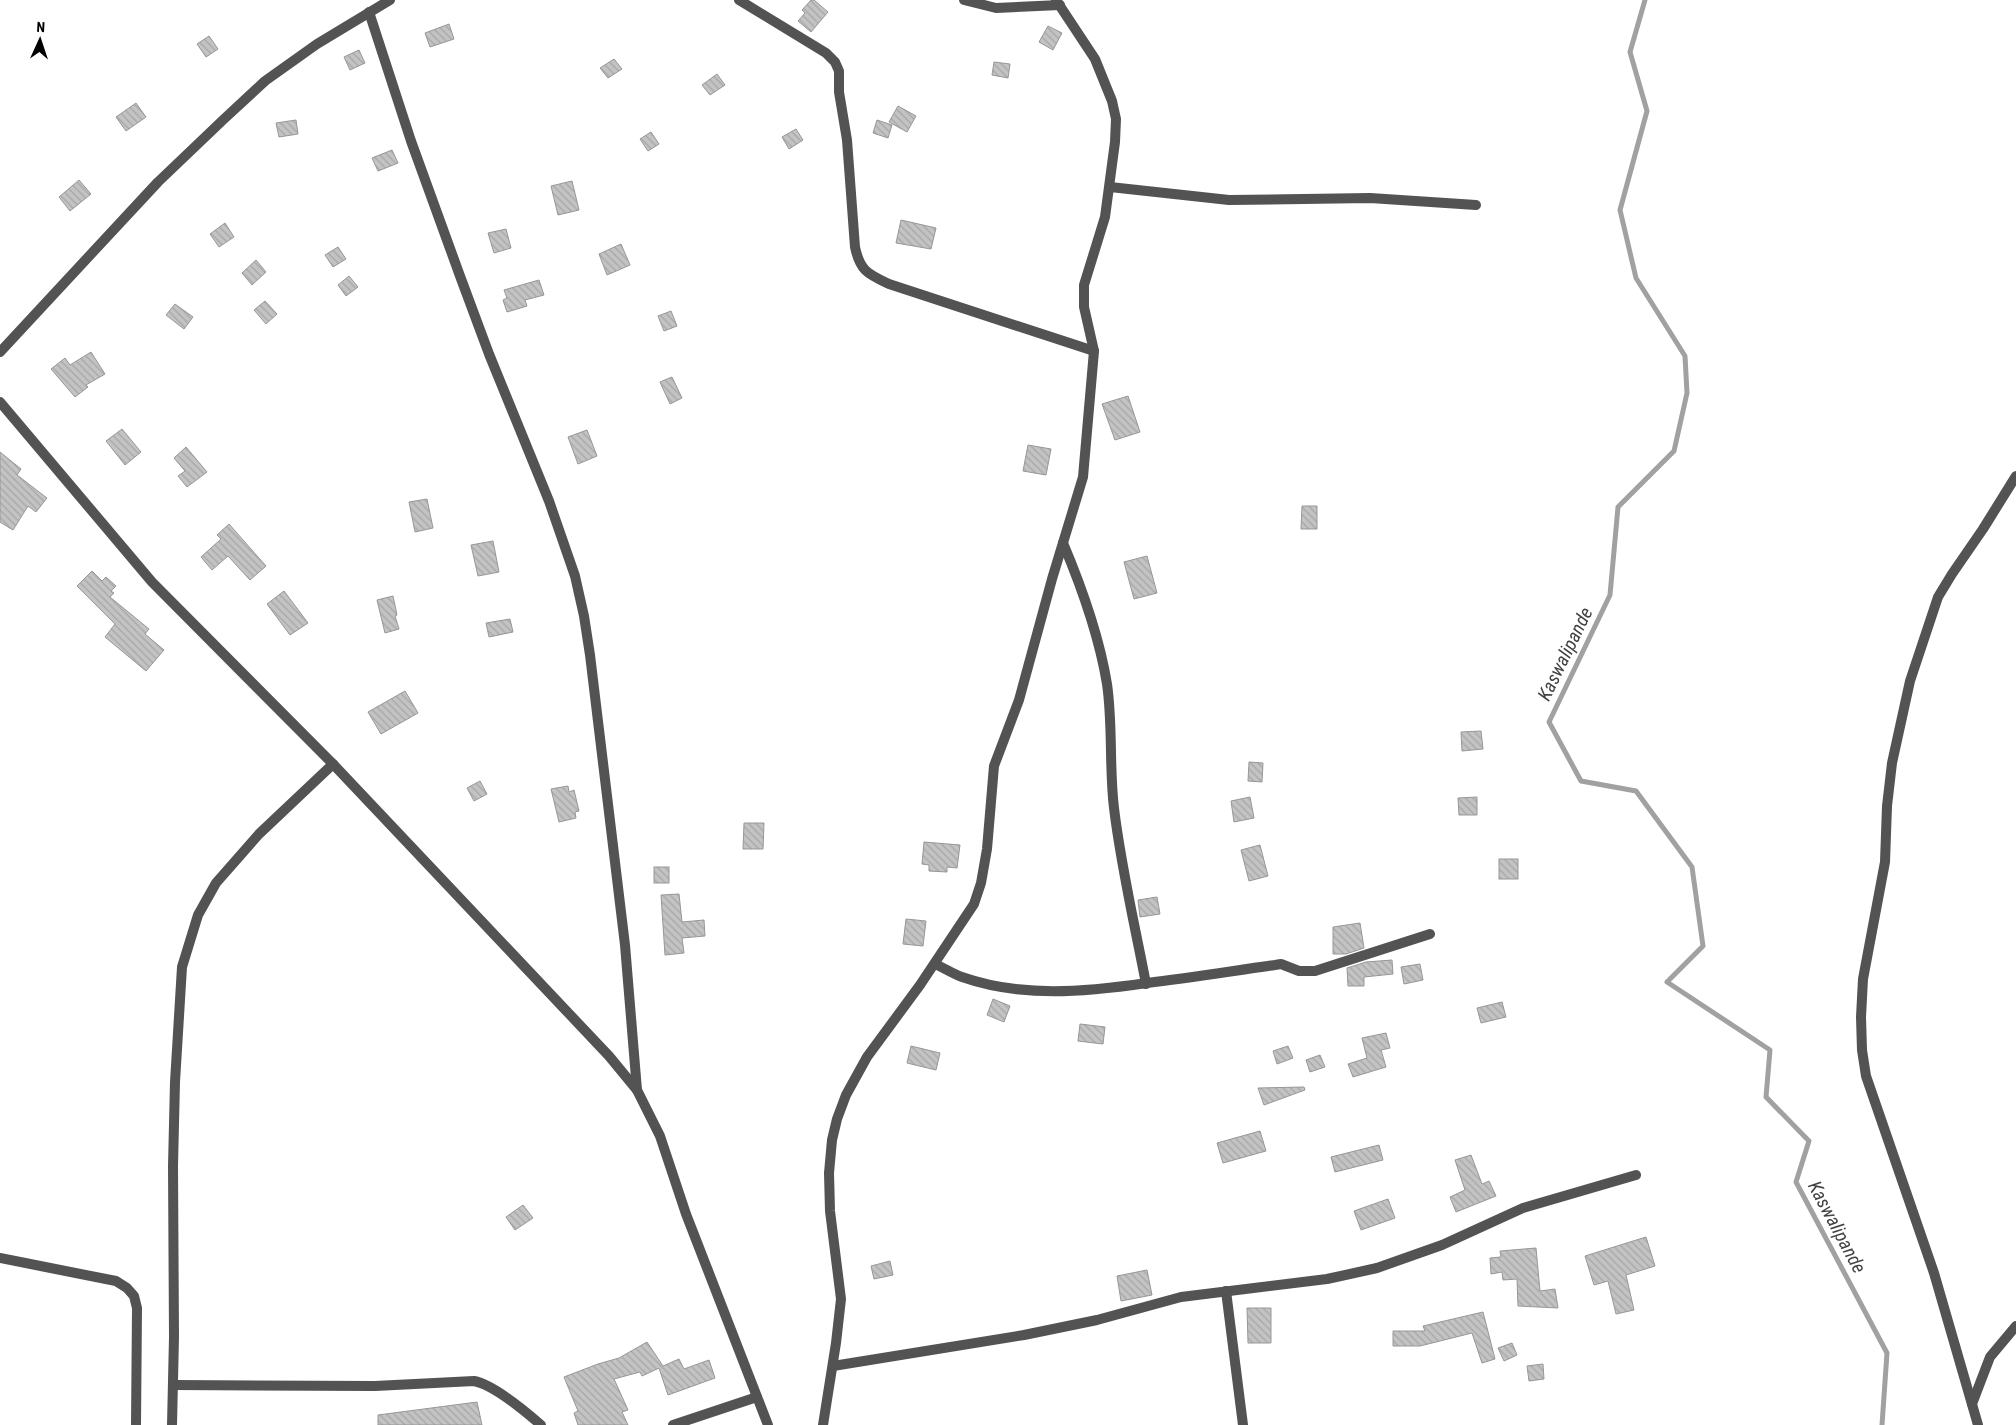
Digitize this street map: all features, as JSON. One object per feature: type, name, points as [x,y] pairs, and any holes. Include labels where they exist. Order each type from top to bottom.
[{"type":"street","points":[[0,352],[158,182],[224,119],[273,76],[317,44],[390,0]]},
{"type":"street","points":[[739,0],[826,53],[835,62],[838,71],[839,92],[847,140],[855,247],[858,261],[864,270],[889,284],[1094,352]]},
{"type":"street","points":[[823,1425],[833,1366],[841,1299],[830,1211],[829,1173],[832,1140],[837,1119],[846,1095],[867,1057],[935,964],[974,904],[981,883],[987,849],[994,766],[1019,700],[1049,587],[1083,477],[1094,352],[1084,307],[1084,285],[1105,217],[1110,187],[1116,130],[1112,101],[1096,59],[1058,3],[996,8],[964,0]]},
{"type":"street","points":[[369,12],[411,141],[460,276],[489,354],[549,502],[575,576],[590,655],[625,945],[637,1090]]},
{"type":"street","points":[[1110,187],[1229,200],[1370,198],[1476,205]]},
{"type":"street","points":[[0,402],[152,582],[332,764],[609,1056],[637,1090],[660,1136],[686,1214],[768,1425]]},
{"type":"street","points":[[1978,1425],[1934,1273],[1866,1076],[1862,1050],[1861,1017],[1863,979],[1884,862],[1887,806],[1892,763],[1910,681],[1926,628],[1938,597],[2016,476]]},
{"type":"street","points":[[1063,543],[1079,582],[1096,635],[1107,684],[1114,807],[1146,984]]},
{"type":"street","points":[[172,1425],[174,1385],[173,1166],[175,1082],[182,967],[198,915],[216,882],[259,834],[332,764]]},
{"type":"street","points":[[935,964],[962,977],[992,985],[1057,992],[1146,984],[1221,974],[1275,964],[1281,964],[1299,971],[1315,971],[1430,934]]},
{"type":"street","points":[[833,1366],[1033,1333],[1097,1320],[1181,1297],[1327,1279],[1378,1268],[1442,1245],[1523,1208],[1636,1175]]},
{"type":"street","points":[[0,1258],[116,1281],[127,1288],[134,1296],[137,1318],[136,1425]]},
{"type":"street","points":[[1226,1291],[1243,1425]]},
{"type":"street","points":[[1972,1404],[1990,1357],[2016,1326]]},
{"type":"street","points":[[174,1385],[375,1386],[474,1381],[487,1385],[540,1425]]},
{"type":"street","points":[[673,1425],[757,1398]]},
{"type":"building","points":[[811,0],[814,0],[828,12],[811,32],[798,21],[805,13],[802,10]]},
{"type":"building","points":[[449,24],[454,39],[430,47],[425,33]]},
{"type":"building","points":[[1048,26],[1062,33],[1053,50],[1039,42]]},
{"type":"building","points":[[209,36],[218,49],[206,57],[197,44]]},
{"type":"building","points":[[359,50],[365,63],[350,70],[344,57]]},
{"type":"building","points":[[614,59],[622,69],[608,78],[600,68]]},
{"type":"building","points":[[994,62],[1010,64],[1008,78],[992,75]]},
{"type":"building","points":[[717,74],[725,85],[710,95],[702,85]]},
{"type":"building","points":[[136,103],[146,117],[126,131],[116,117]]},
{"type":"building","points":[[898,106],[916,116],[907,132],[889,122]]},
{"type":"building","points":[[296,120],[298,134],[279,137],[276,123]]},
{"type":"building","points":[[877,120],[892,125],[888,138],[873,133]]},
{"type":"building","points":[[796,129],[803,140],[789,149],[782,137]]},
{"type":"building","points":[[651,132],[659,144],[648,151],[640,139]]},
{"type":"building","points":[[392,150],[398,163],[378,171],[372,158]]},
{"type":"building","points":[[79,180],[91,194],[70,211],[59,197]]},
{"type":"building","points":[[572,181],[579,210],[558,215],[551,186]]},
{"type":"building","points":[[901,220],[936,228],[931,249],[896,243]]},
{"type":"building","points":[[225,223],[234,237],[219,247],[210,234]]},
{"type":"building","points":[[506,229],[511,248],[494,253],[488,233]]},
{"type":"building","points":[[621,244],[630,265],[607,275],[599,254]]},
{"type":"building","points":[[338,247],[346,259],[333,267],[325,255]]},
{"type":"building","points":[[256,260],[266,272],[252,285],[242,273]]},
{"type":"building","points":[[349,276],[358,287],[346,296],[338,285]]},
{"type":"building","points":[[539,280],[544,295],[525,300],[527,306],[507,312],[503,300],[507,298],[504,290]]},
{"type":"building","points":[[265,301],[277,314],[266,324],[254,310]]},
{"type":"building","points":[[175,304],[193,317],[184,329],[166,315]]},
{"type":"building","points":[[671,311],[677,326],[664,331],[658,316]]},
{"type":"building","points":[[91,352],[105,374],[86,385],[88,387],[75,397],[51,369],[65,358],[70,365]]},
{"type":"building","points":[[672,377],[682,398],[670,404],[660,382]]},
{"type":"building","points":[[1128,396],[1140,432],[1115,440],[1102,404]]},
{"type":"building","points":[[122,429],[141,452],[125,465],[106,441]]},
{"type":"building","points":[[587,430],[597,456],[578,464],[568,437]]},
{"type":"building","points":[[1028,445],[1051,449],[1046,475],[1023,471]]},
{"type":"building","points":[[186,447],[207,472],[187,487],[178,476],[185,471],[174,458]]},
{"type":"building","points":[[0,452],[21,469],[17,475],[47,498],[36,512],[28,506],[13,530],[0,522]]},
{"type":"building","points":[[427,499],[433,528],[415,532],[409,502]]},
{"type":"building","points":[[1302,506],[1317,506],[1317,529],[1301,529]]},
{"type":"building","points":[[229,524],[266,566],[250,580],[228,556],[212,570],[201,557],[221,539],[217,535]]},
{"type":"building","points":[[493,541],[499,572],[478,576],[471,545]]},
{"type":"building","points":[[1147,556],[1157,593],[1134,599],[1124,562]]},
{"type":"building","points":[[92,571],[102,581],[106,577],[116,586],[111,591],[114,593],[110,597],[149,629],[145,634],[164,650],[146,671],[105,637],[115,624],[77,586]]},
{"type":"building","points":[[284,591],[308,623],[290,635],[267,604]]},
{"type":"building","points":[[393,596],[397,615],[395,616],[399,629],[385,633],[377,600]]},
{"type":"building","points":[[510,619],[513,632],[489,637],[486,623]]},
{"type":"building","points":[[405,691],[418,713],[381,734],[368,712]]},
{"type":"building","points":[[1481,731],[1483,749],[1462,751],[1461,732]]},
{"type":"building","points":[[1249,762],[1263,763],[1262,782],[1248,781]]},
{"type":"building","points":[[480,781],[487,794],[474,801],[467,788]]},
{"type":"building","points":[[568,786],[569,792],[574,790],[579,811],[575,812],[576,818],[559,822],[551,789]]},
{"type":"building","points":[[1250,797],[1254,818],[1234,822],[1231,801]]},
{"type":"building","points":[[1477,797],[1477,815],[1459,815],[1458,798]]},
{"type":"building","points":[[744,823],[764,823],[763,849],[743,849]]},
{"type":"building","points":[[924,842],[960,845],[957,868],[947,867],[947,872],[929,871],[929,865],[922,864]]},
{"type":"building","points":[[1260,845],[1268,876],[1249,881],[1241,850]]},
{"type":"building","points":[[1499,859],[1518,859],[1518,879],[1499,879]]},
{"type":"building","points":[[654,867],[669,867],[669,883],[654,883]]},
{"type":"building","points":[[679,894],[682,922],[704,920],[705,936],[682,938],[684,953],[665,955],[661,895]]},
{"type":"building","points":[[1157,897],[1160,914],[1140,917],[1138,900]]},
{"type":"building","points":[[906,919],[926,921],[923,946],[903,944]]},
{"type":"building","points":[[1360,923],[1364,948],[1346,954],[1333,954],[1333,927]]},
{"type":"building","points":[[1392,960],[1393,974],[1364,977],[1364,986],[1348,986],[1347,968],[1366,962]]},
{"type":"building","points":[[1420,964],[1423,980],[1404,984],[1401,967]]},
{"type":"building","points":[[993,999],[1010,1006],[1004,1022],[987,1015]]},
{"type":"building","points":[[1502,1002],[1506,1017],[1481,1023],[1477,1008]]},
{"type":"building","points":[[1080,1024],[1105,1027],[1103,1044],[1078,1041]]},
{"type":"building","points":[[1386,1033],[1390,1048],[1381,1050],[1386,1067],[1353,1077],[1348,1064],[1367,1058],[1362,1038]]},
{"type":"building","points":[[911,1046],[940,1053],[936,1070],[907,1063]]},
{"type":"building","points":[[1288,1046],[1293,1058],[1277,1064],[1273,1051]]},
{"type":"building","points":[[1320,1055],[1325,1067],[1310,1072],[1306,1060]]},
{"type":"building","points":[[1304,1087],[1305,1090],[1264,1105],[1258,1088]]},
{"type":"building","points":[[1260,1131],[1266,1151],[1223,1163],[1217,1143]]},
{"type":"building","points":[[1379,1145],[1383,1160],[1335,1172],[1331,1157]]},
{"type":"building","points":[[1471,1155],[1482,1184],[1489,1181],[1496,1196],[1456,1212],[1450,1197],[1465,1190],[1455,1160]]},
{"type":"building","points":[[1388,1199],[1395,1218],[1361,1230],[1354,1211]]},
{"type":"building","points":[[523,1205],[533,1218],[515,1230],[506,1217]]},
{"type":"building","points":[[1646,1237],[1655,1266],[1626,1275],[1634,1310],[1616,1314],[1608,1281],[1594,1285],[1585,1256]]},
{"type":"building","points":[[1536,1248],[1540,1291],[1555,1289],[1558,1308],[1518,1306],[1517,1279],[1503,1280],[1502,1272],[1491,1274],[1490,1258],[1501,1257],[1500,1251]]},
{"type":"building","points":[[890,1261],[893,1275],[874,1279],[871,1266]]},
{"type":"building","points":[[1147,1270],[1152,1295],[1121,1301],[1117,1276]]},
{"type":"building","points":[[1247,1308],[1271,1308],[1271,1343],[1248,1343]]},
{"type":"building","points":[[1483,1312],[1495,1359],[1482,1363],[1472,1333],[1420,1346],[1393,1346],[1393,1331],[1425,1331],[1423,1326]]},
{"type":"building","points":[[647,1342],[663,1366],[679,1359],[684,1369],[709,1360],[715,1378],[668,1395],[659,1368],[642,1376],[640,1372],[614,1379],[628,1410],[622,1412],[628,1425],[578,1425],[574,1413],[578,1411],[564,1377],[619,1358]]},
{"type":"building","points":[[1512,1343],[1517,1355],[1504,1361],[1498,1348]]},
{"type":"building","points":[[1543,1364],[1544,1379],[1529,1381],[1527,1366]]},
{"type":"building","points":[[477,1402],[482,1425],[378,1425],[378,1415]]},
{"type":"waterway","name":"Kaswalipande","points":[[1645,0],[1630,52],[1647,111],[1620,210],[1636,278],[1685,356],[1687,393],[1674,451],[1618,507],[1610,595],[1549,722],[1581,781],[1636,791],[1692,867],[1703,946],[1667,982],[1770,1050],[1766,1097],[1809,1141],[1796,1182],[1887,1353],[1882,1425]]}]
